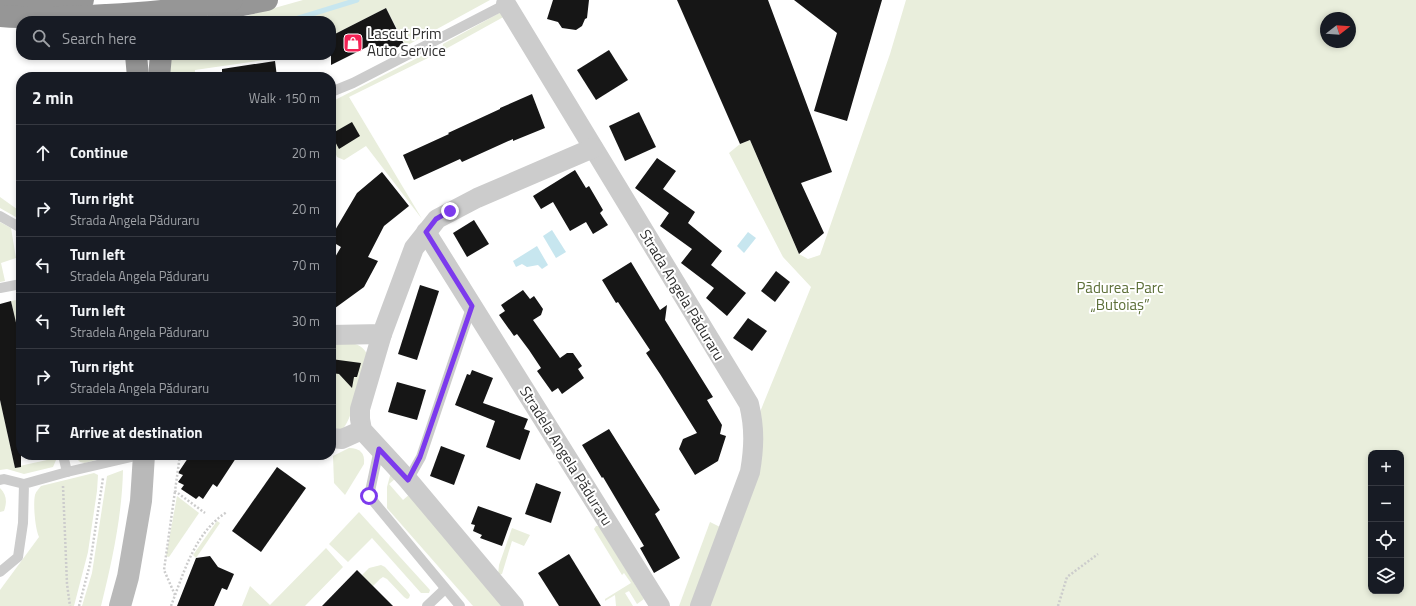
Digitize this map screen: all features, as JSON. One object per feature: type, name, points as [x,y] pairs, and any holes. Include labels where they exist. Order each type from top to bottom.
[{"type":"highway","points":[[7,0],[83,0]]},
{"type":"highway","points":[[145,16],[153,7],[161,3],[181,0]]},
{"type":"highway","points":[[149,16],[232,0]]},
{"type":"highway","points":[[192,16],[267,0]]},
{"type":"highway","points":[[0,7],[59,9],[129,6],[143,16]]},
{"type":"highway","points":[[0,16],[16,17]]},
{"type":"highway","points":[[0,24],[16,25]]},
{"type":"highway","points":[[136,60],[138,72]]},
{"type":"highway","points":[[141,60],[141,72]]},
{"type":"highway","points":[[151,60],[151,72]]},
{"type":"highway","points":[[164,60],[171,72]]},
{"type":"main road","points":[[120,606],[128,577],[141,501],[144,460]]},
{"type":"street","name":"Strada Angela Păduraru","points":[[510,2],[593,148],[749,404],[753,421],[753,451],[750,472],[700,606]]},
{"type":"street","points":[[514,606],[408,480],[362,430],[360,409],[382,334],[414,248],[436,219],[477,198],[593,148]]},
{"type":"street","name":"Stradela Angela Păduraru","points":[[426,232],[660,606]]},
{"type":"street","points":[[336,335],[382,334]]},
{"type":"street","points":[[336,438],[342,439],[362,430]]},
{"type":"lane","points":[[336,90],[353,83],[510,2]]},
{"type":"lane","points":[[0,216],[16,225]]},
{"type":"lane","points":[[0,288],[16,285]]},
{"type":"lane","points":[[408,480],[420,457],[472,306]]},
{"type":"lane","points":[[379,449],[369,496],[460,606]]},
{"type":"lane","points":[[63,460],[64,473]]},
{"type":"lane","points":[[0,480],[4,479],[24,484],[118,460]]},
{"type":"lane","points":[[0,572],[18,557],[22,523],[24,484]]},
{"type":"lane","points":[[427,606],[446,589]]},
{"type":"path","points":[[175,595],[164,570],[179,460]]},
{"type":"path","points":[[79,606],[90,564],[105,463]]},
{"type":"path","points":[[64,473],[67,584],[70,606]]},
{"type":"path","points":[[175,491],[205,513]]},
{"type":"path","points":[[171,606],[192,552],[215,519],[227,512]]},
{"type":"path","points":[[1058,606],[1067,577],[1098,554]]},
{"type":"green space","points":[[303,0],[490,0],[406,46],[386,8],[336,33],[336,16],[246,16]]},
{"type":"green space","name":"Pădurea-Parc „Butoiaș”","points":[[906,0],[1416,0],[1416,606],[709,606],[760,412],[811,287],[783,257],[729,153],[740,144],[750,140],[799,254],[808,259],[820,255],[890,54]]},
{"type":"green space","points":[[503,11],[507,15],[442,51],[443,44]]},
{"type":"green space","points":[[427,53],[432,56],[349,97],[422,219],[366,146],[344,160],[337,157],[336,99]]},
{"type":"green space","points":[[169,60],[265,60],[195,70],[195,72],[169,72]]},
{"type":"green space","points":[[0,197],[16,208],[16,217],[0,208]]},
{"type":"green space","points":[[0,222],[11,228],[16,258],[1,263],[5,281],[0,282]]},
{"type":"green space","points":[[16,300],[16,324],[11,301]]},
{"type":"green space","points":[[336,343],[352,343],[361,346],[367,354],[354,406],[342,430],[336,429]]},
{"type":"green space","points":[[0,400],[15,467],[47,460],[56,460],[53,467],[24,474],[7,469],[0,470]]},
{"type":"green space","points":[[349,448],[359,450],[364,457],[364,464],[345,495],[334,483],[333,460],[336,460],[336,454]]},
{"type":"green space","points":[[78,460],[96,460],[85,463]]},
{"type":"green space","points":[[123,470],[121,504],[116,539],[101,606],[82,606],[92,573],[107,476]]},
{"type":"green space","points":[[391,472],[396,478],[389,484],[403,500],[410,494],[506,606],[473,606],[387,508],[387,487]]},
{"type":"green space","points":[[94,473],[98,475],[97,491],[88,552],[74,606],[0,606],[0,590],[39,537],[36,528],[34,510],[34,499],[37,491],[41,486]]},
{"type":"green space","points":[[0,488],[4,493],[6,505],[4,511],[0,512]]},
{"type":"green space","points":[[177,496],[199,513],[169,557],[166,556]]},
{"type":"green space","points":[[359,512],[430,590],[429,593],[421,593],[372,538],[348,562],[329,544]]},
{"type":"green space","points":[[217,521],[220,523],[196,558],[193,555]]},
{"type":"green space","points":[[710,522],[720,527],[693,606],[679,606]]},
{"type":"green space","points":[[596,526],[599,526],[644,599],[637,604],[629,591],[625,593],[633,606],[616,606],[615,595],[605,601],[605,599],[631,583],[624,573],[622,575],[594,529]]},
{"type":"green space","points":[[512,528],[530,535],[524,546],[512,541],[502,574],[498,575],[499,565]]},
{"type":"green space","points":[[326,548],[343,567],[305,606],[242,606],[250,586],[270,605]]},
{"type":"green space","points":[[381,565],[385,567],[407,591],[410,595],[409,598],[407,599],[404,597],[387,579],[383,577],[373,586],[362,575],[369,568]]},
{"type":"water","points":[[552,230],[566,252],[556,258],[543,236]]},
{"type":"water","points":[[748,232],[756,238],[744,253],[737,246]]},
{"type":"water","points":[[537,246],[548,265],[542,269],[538,265],[527,267],[522,264],[516,267],[513,261]]},
{"type":"building","points":[[553,0],[589,0],[587,18],[582,26],[576,30],[562,28],[558,22],[547,19]]},
{"type":"building","points":[[677,0],[768,0],[832,172],[801,183],[824,233],[799,254],[750,140],[740,144]]},
{"type":"building","points":[[794,0],[882,0],[847,121],[814,111],[837,33]]},
{"type":"building","points":[[386,8],[404,44],[381,56],[375,43],[331,65],[331,60],[336,60],[336,33]]},
{"type":"building","points":[[609,50],[628,80],[596,100],[577,70]]},
{"type":"building","points":[[275,61],[276,72],[222,72],[222,69]]},
{"type":"building","points":[[532,94],[545,128],[513,141],[513,139],[462,162],[460,159],[414,180],[403,155]]},
{"type":"building","points":[[639,112],[656,147],[625,161],[609,126]]},
{"type":"building","points":[[352,122],[360,136],[339,149],[336,143],[336,131]]},
{"type":"building","points":[[657,158],[676,171],[663,189],[695,212],[688,223],[722,251],[711,265],[746,293],[727,316],[706,298],[714,288],[681,263],[692,249],[660,226],[669,213],[635,188]]},
{"type":"building","points":[[575,170],[586,188],[589,186],[603,210],[600,213],[608,225],[593,234],[586,222],[570,231],[553,202],[541,209],[533,196]]},
{"type":"building","points":[[382,172],[409,206],[384,226],[368,257],[378,261],[364,287],[336,307],[336,256],[341,247],[336,244],[336,229],[357,193]]},
{"type":"building","points":[[474,220],[489,244],[467,257],[453,233]]},
{"type":"building","points":[[631,262],[660,310],[667,305],[665,320],[713,397],[707,400],[722,425],[720,434],[726,436],[718,461],[695,475],[679,449],[683,439],[697,433],[646,353],[650,350],[618,302],[616,303],[602,280]]},
{"type":"building","points":[[776,271],[790,282],[775,302],[761,291]]},
{"type":"building","points":[[420,285],[439,291],[417,360],[398,354]]},
{"type":"building","points":[[523,290],[530,299],[534,296],[543,309],[541,315],[533,320],[560,358],[567,353],[573,353],[582,366],[578,369],[584,378],[562,394],[558,388],[552,392],[537,371],[541,368],[529,350],[517,334],[514,336],[499,315],[505,311],[501,305]]},
{"type":"building","points":[[11,301],[16,322],[16,460],[21,460],[21,467],[15,468],[0,400],[0,304]]},
{"type":"building","points":[[748,318],[767,331],[752,351],[733,338]]},
{"type":"building","points":[[336,360],[361,363],[357,377],[354,377],[352,388],[339,374],[336,374]]},
{"type":"building","points":[[472,370],[493,378],[483,403],[528,419],[524,429],[530,431],[520,460],[486,447],[495,421],[455,405],[467,374],[470,375]]},
{"type":"building","points":[[397,382],[426,390],[417,420],[388,412]]},
{"type":"building","points":[[609,429],[660,510],[655,514],[680,558],[654,573],[640,548],[644,546],[582,445]]},
{"type":"building","points":[[441,446],[465,455],[454,485],[430,476]]},
{"type":"building","points":[[187,460],[235,460],[217,487],[213,484],[203,499],[199,496],[196,499],[181,489],[184,485],[178,482],[183,475],[178,473]]},
{"type":"building","points":[[277,467],[306,488],[261,552],[232,531]]},
{"type":"building","points":[[536,483],[561,492],[551,523],[525,514]]},
{"type":"building","points":[[478,506],[512,518],[502,546],[480,538],[482,535],[473,531],[475,525],[471,524]]},
{"type":"building","points":[[569,554],[601,606],[559,606],[538,573]]},
{"type":"building","points":[[210,556],[218,567],[234,574],[227,590],[222,588],[214,606],[177,606],[196,558]]},
{"type":"building","points":[[357,570],[393,606],[322,606]]},
{"type":"waterway","points":[[305,16],[357,0]]},
{"type":"place","name":"Lascut Prim Auto Service","points":[[353,43]]},
{"type":"route","points":[[369,496],[379,449],[408,480],[420,457],[472,306],[426,232],[436,219],[450,211]]}]
